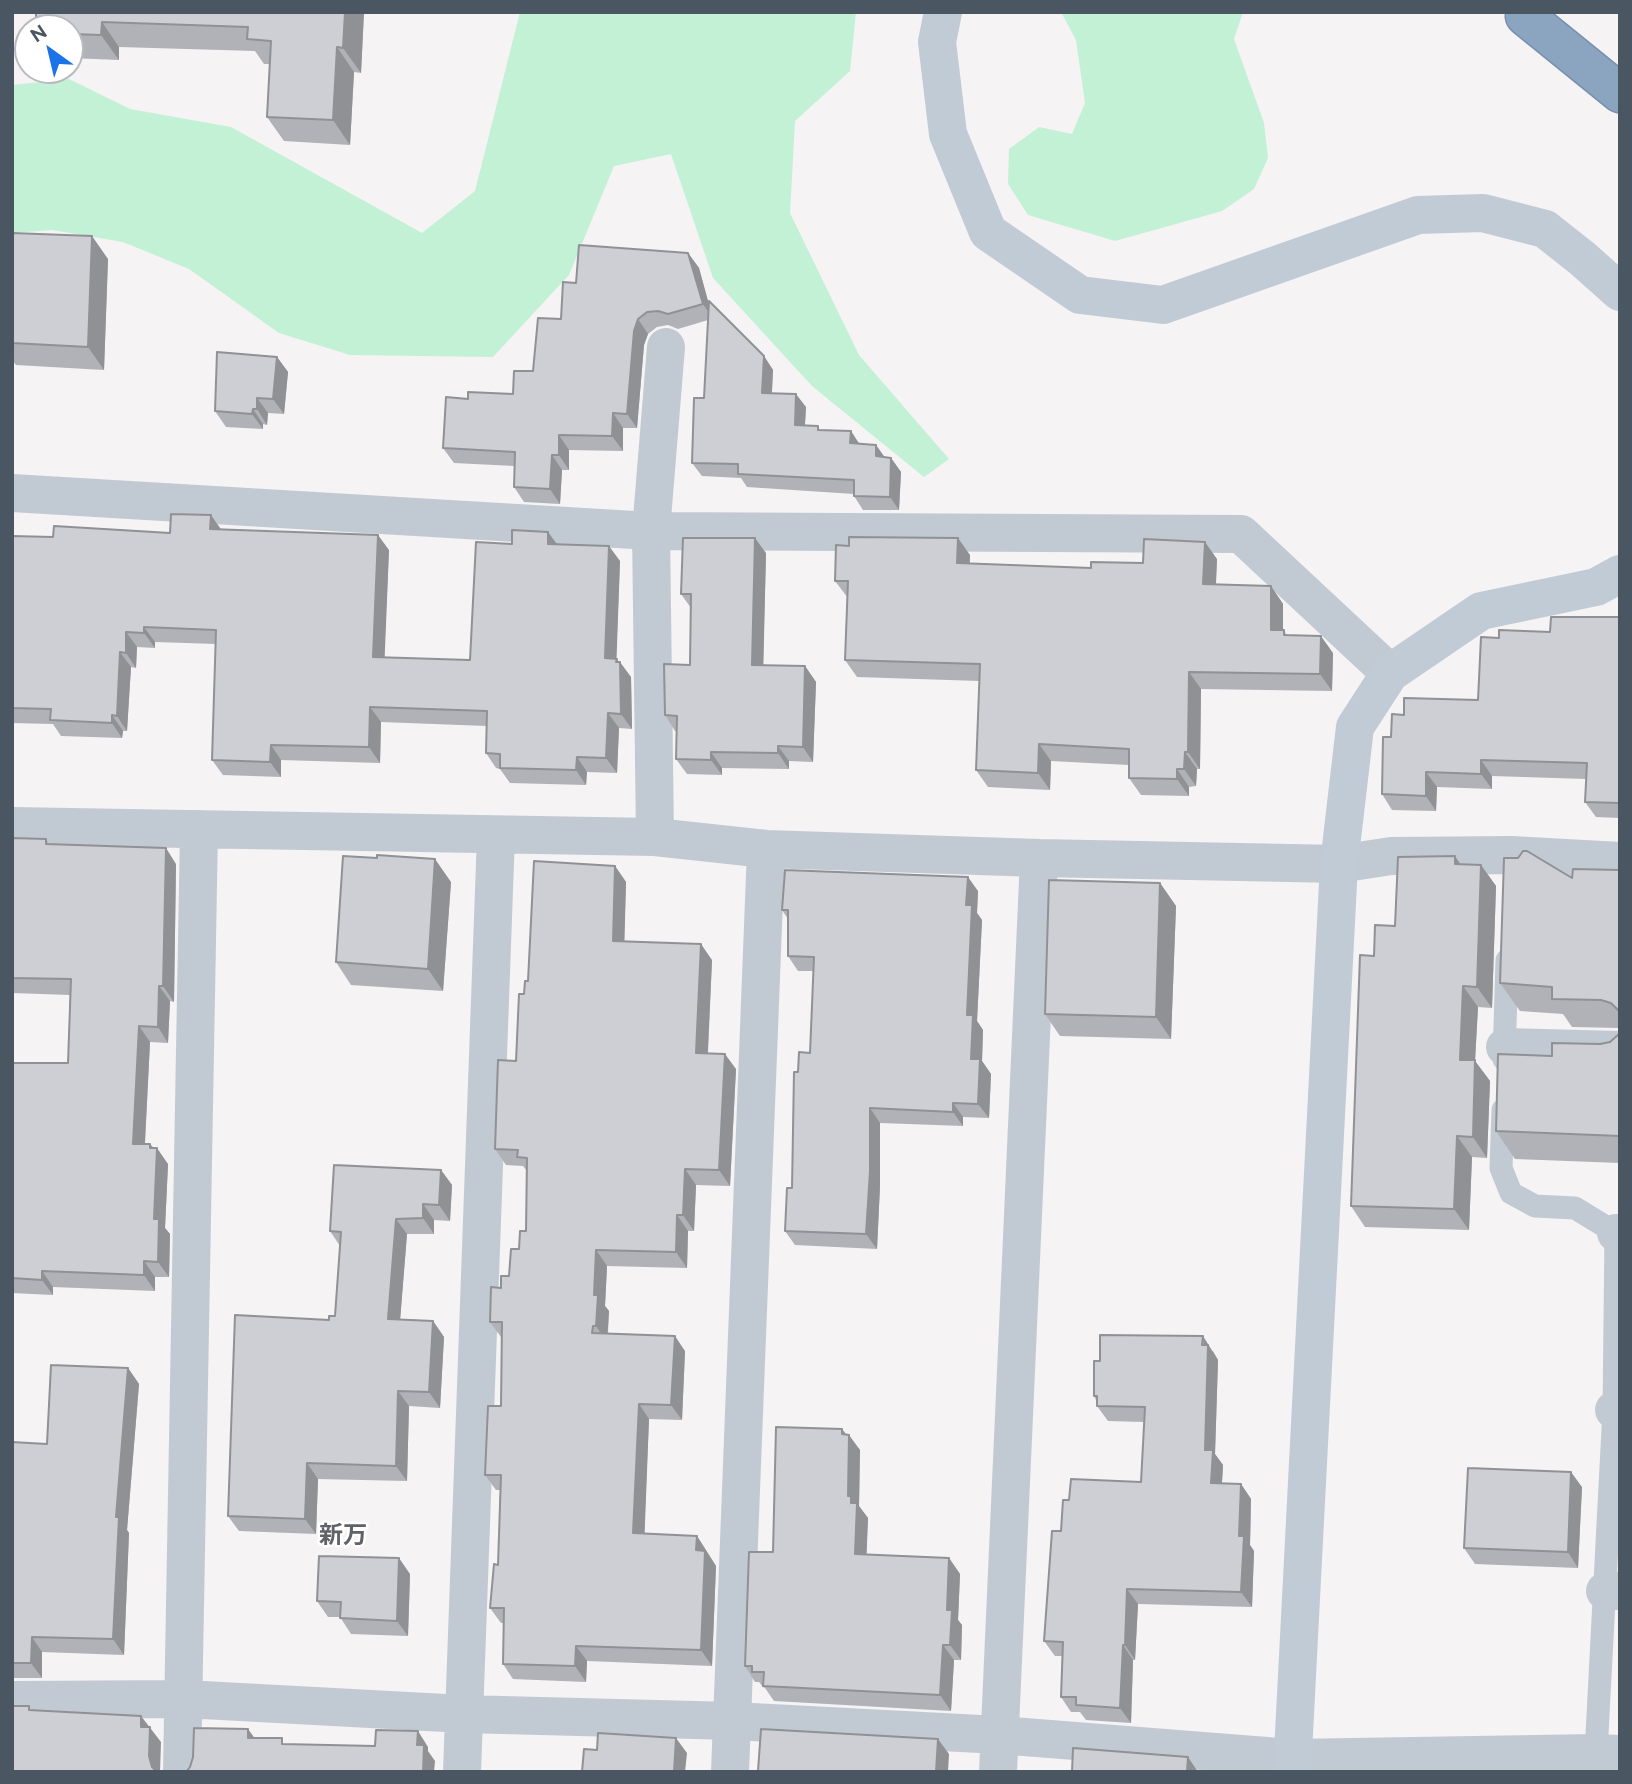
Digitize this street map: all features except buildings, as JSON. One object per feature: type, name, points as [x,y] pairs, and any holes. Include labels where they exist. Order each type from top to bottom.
[{"type":"highway","points":[[1522,14],[1620,75]]},
{"type":"highway","points":[[1522,14],[1620,93]]},
{"type":"street","points":[[943,12],[937,42],[948,134],[988,232],[1080,295],[1163,305],[1418,215],[1483,213],[1545,229],[1620,292]]},
{"type":"street","points":[[654,837],[651,531],[666,347]]},
{"type":"street","points":[[12,493],[651,531],[1241,534],[1390,673]]},
{"type":"street","points":[[1292,1765],[1339,864],[1354,727],[1390,673],[1481,611],[1597,587],[1620,574]]},
{"type":"street","points":[[12,826],[654,837],[766,849],[1039,858],[1339,864],[1391,856],[1510,869],[1620,861]]},
{"type":"street","points":[[182,1772],[199,829]]},
{"type":"street","points":[[462,1772],[496,835]]},
{"type":"street","points":[[730,1772],[766,849]]},
{"type":"street","points":[[998,1753],[1039,858]]},
{"type":"street","points":[[1504,1047],[1620,1050]]},
{"type":"street","points":[[12,1700],[184,1699],[464,1714],[733,1721],[998,1753],[1292,1765],[1608,1753]]},
{"type":"lane","points":[[1508,937],[1501,1168],[1511,1193],[1535,1206],[1575,1208],[1618,1233],[1617,1410],[1608,1753]]},
{"type":"green space","points":[[520,12],[856,12],[850,71],[795,121],[790,213],[859,355],[949,459],[924,477],[812,386],[713,278],[671,154],[614,166],[569,275],[493,357],[350,355],[279,333],[189,269],[123,242],[52,230],[12,233],[12,85],[79,84],[130,109],[231,127],[422,233],[475,191]]},
{"type":"green space","points":[[1061,12],[1243,12],[1234,39],[1264,123],[1268,158],[1254,189],[1222,211],[1115,241],[1028,215],[1008,184],[1009,149],[1039,127],[1072,134],[1085,103],[1076,40]]},
{"type":"district","name":"新万","points":[[343,1536]]}]
